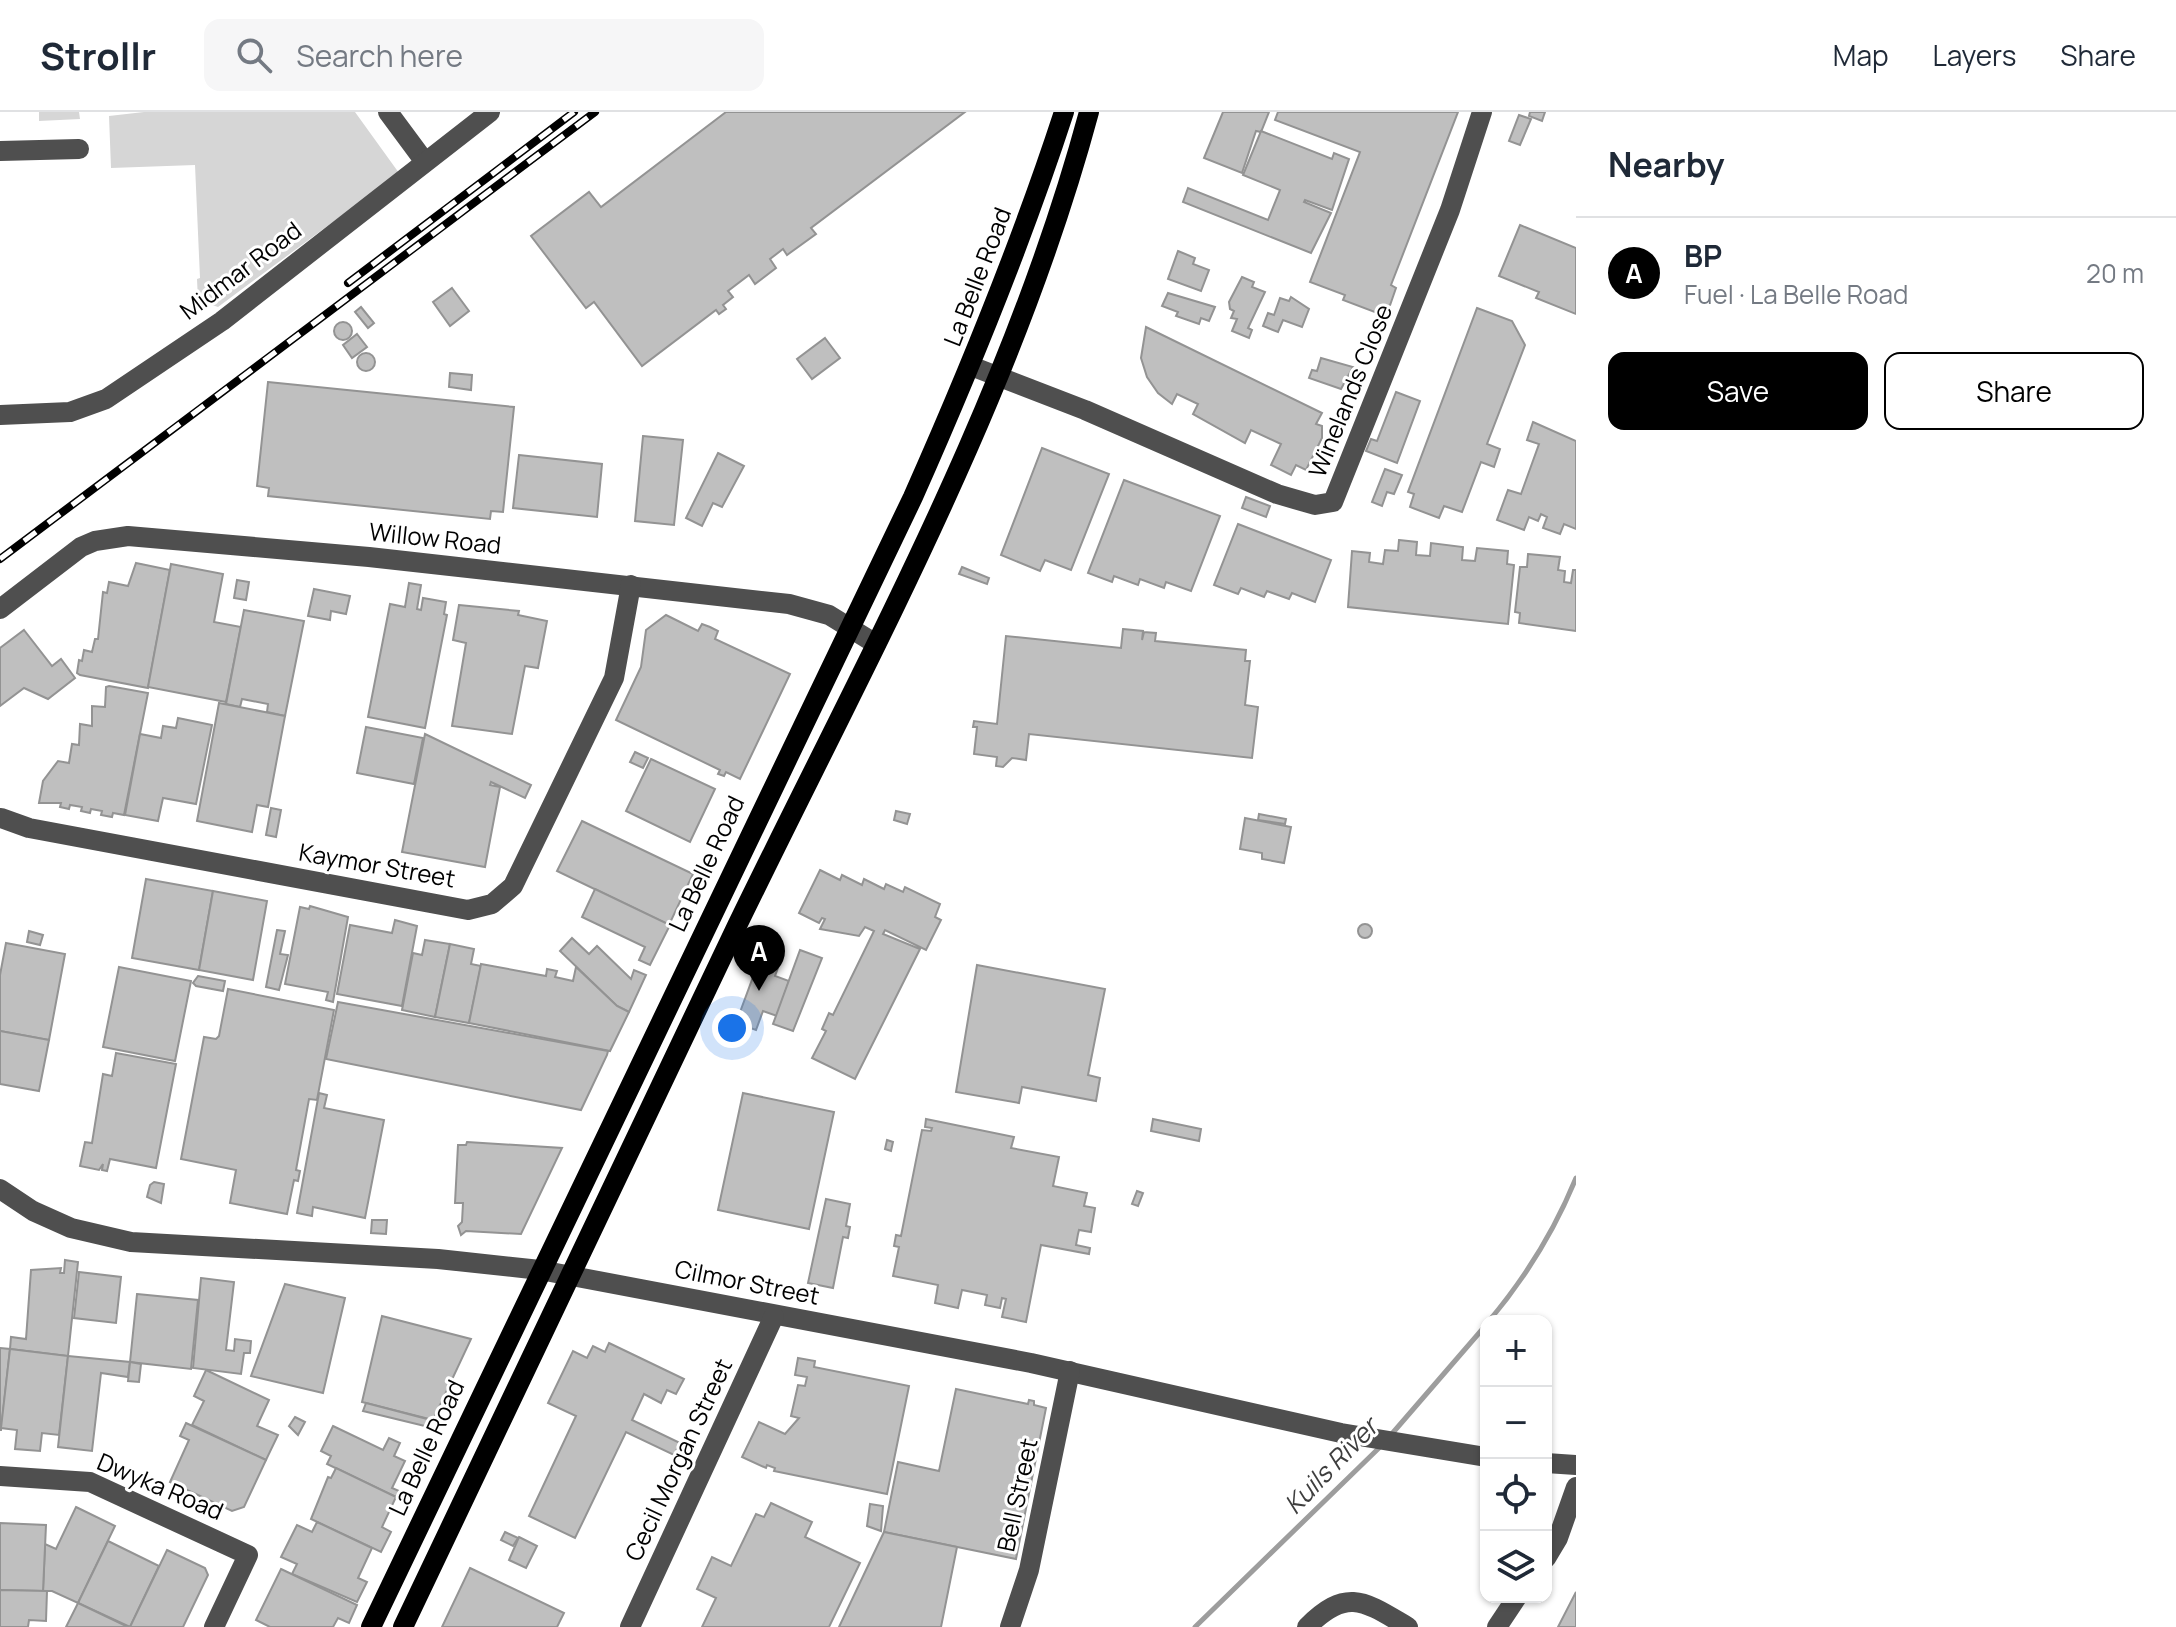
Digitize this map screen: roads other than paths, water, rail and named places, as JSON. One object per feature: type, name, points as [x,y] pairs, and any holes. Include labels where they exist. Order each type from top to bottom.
[{"type":"main road","name":"La Belle Road","points":[[371,1627],[851,626],[971,366],[1027,224],[1064,112]]},
{"type":"main road","points":[[403,1627],[733,934],[876,644],[1001,377],[1072,172],[1089,112]]},
{"type":"street","points":[[388,112],[425,162]]},
{"type":"street","name":"Midmar Road","points":[[0,415],[70,412],[106,399],[222,321],[490,112]]},
{"type":"street","name":"Winelands Close","points":[[971,366],[1277,494],[1315,505],[1333,502],[1450,210],[1482,112]]},
{"type":"street","points":[[0,151],[79,149]]},
{"type":"street","name":"Willow Road","points":[[0,609],[81,547],[95,541],[128,536],[631,585],[789,604],[829,615],[876,644]]},
{"type":"street","name":"Kaymor Street","points":[[0,819],[16,825],[468,910],[482,908],[513,886],[614,678],[631,585]]},
{"type":"street","name":"Cilmor Street","points":[[0,1189],[33,1211],[71,1228],[131,1242],[451,1260],[540,1270],[1070,1371],[1341,1433],[1480,1456]]},
{"type":"street","name":"Cecil Morgan Street","points":[[630,1627],[774,1316]]},
{"type":"street","name":"Bell Street","points":[[1010,1627],[1029,1570],[1070,1371]]},
{"type":"street","points":[[1552,1463],[1576,1465]]},
{"type":"street","name":"Dwyka Road","points":[[0,1476],[90,1482],[248,1555],[214,1627]]},
{"type":"street","points":[[1552,1548],[1576,1487]]},
{"type":"street","points":[[1307,1627],[1326,1608],[1352,1601],[1368,1603],[1408,1627]]},
{"type":"street","points":[[1497,1627],[1513,1603]]},
{"type":"waterway","name":"Kuils River","points":[[1494,1315],[1538,1253],[1576,1178]]},
{"type":"waterway","name":"Kuils River","points":[[1390,1436],[1480,1332]]},
{"type":"waterway","name":"Kuils River","points":[[1195,1627],[1380,1447]]},
{"type":"railway","points":[[348,283],[574,112]]},
{"type":"railway","points":[[0,559],[595,112]]},
{"type":"place","name":"BP","points":[[759,991]]}]
